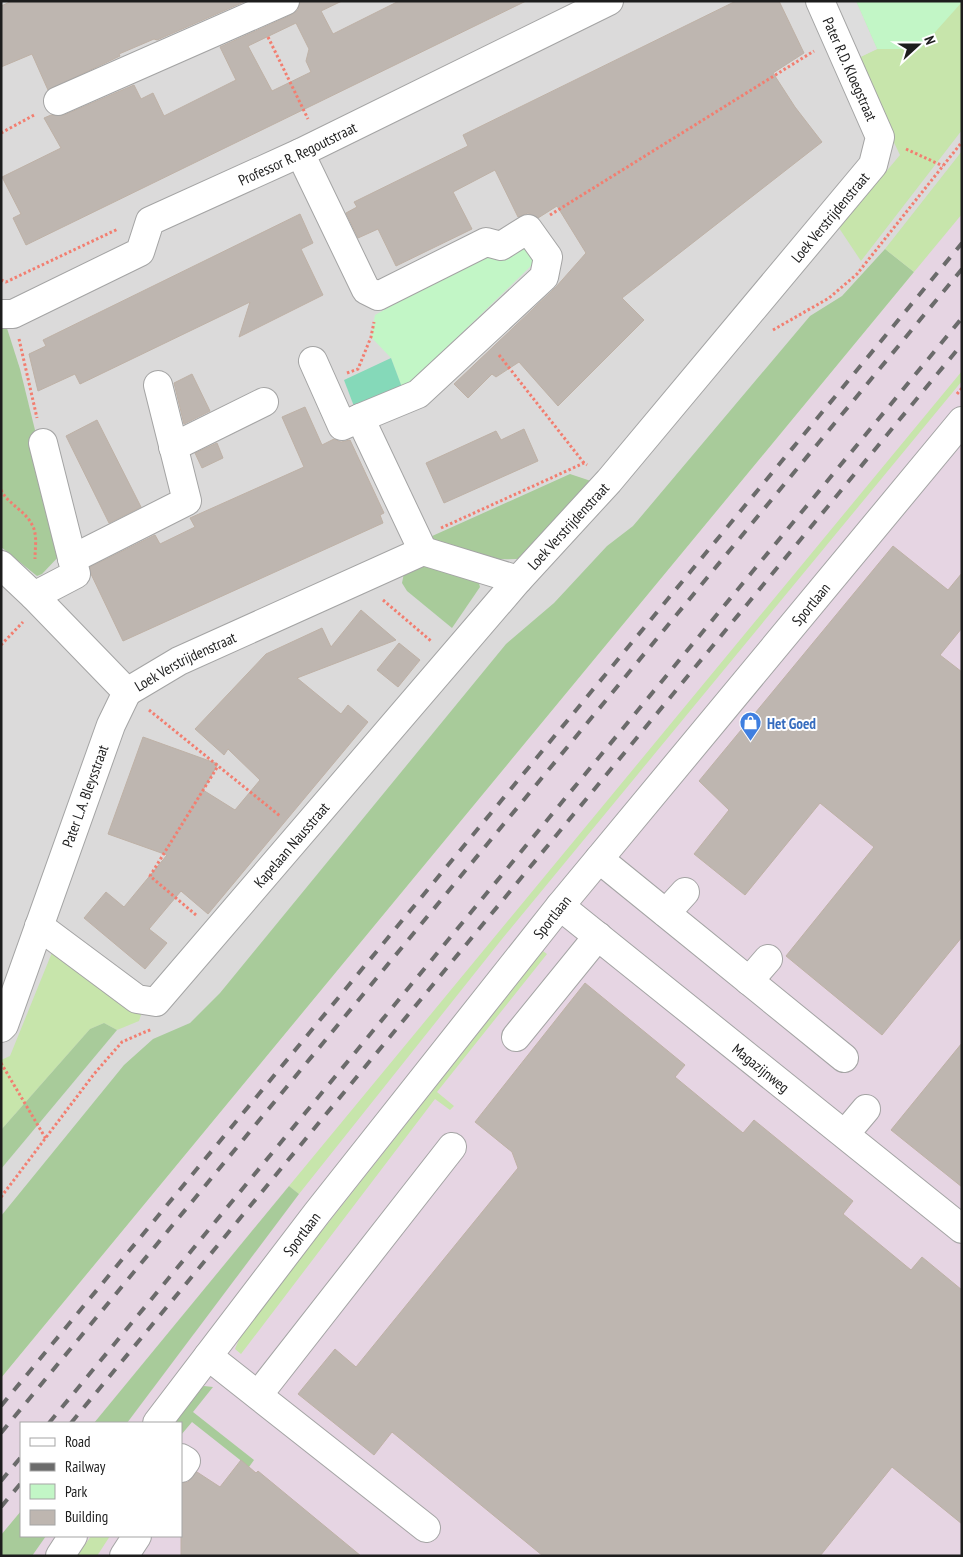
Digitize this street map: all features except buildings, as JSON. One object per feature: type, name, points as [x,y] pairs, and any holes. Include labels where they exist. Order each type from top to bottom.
[{"type":"street","points":[[58,101],[286,1]]},
{"type":"street","name":"Professor R. Regoutstraat","points":[[150,221],[310,148],[609,1]]},
{"type":"street","name":"Pater R.D. Kloegstraat","points":[[820,1],[880,136]]},
{"type":"street","name":"Loek Verstrijdenstraat","points":[[127,692],[179,661],[359,580],[420,545],[518,580],[609,481],[872,165],[880,136]]},
{"type":"street","points":[[310,148],[366,290],[378,296],[486,242],[500,246],[528,229],[548,257],[544,277],[418,394],[342,426],[318,373]]},
{"type":"street","points":[[7,314],[140,252],[150,221]]},
{"type":"street","points":[[72,559],[187,501],[158,385]]},
{"type":"street","points":[[173,447],[264,402]]},
{"type":"street","points":[[360,418],[420,545]]},
{"type":"street","name":"Sportlaan","points":[[158,1422],[316,1213],[560,906],[958,432]]},
{"type":"street","points":[[43,443],[76,574],[44,590]]},
{"type":"street","points":[[1,565],[44,590],[127,692]]},
{"type":"street","name":"Kapelaan Nausstraat","points":[[39,926],[137,999],[156,1002],[518,580]]},
{"type":"street","name":"Pater L.A. Bleysstraat","points":[[1,1028],[4,1025],[111,725],[127,692]]},
{"type":"street","points":[[600,859],[844,1058]]},
{"type":"street","points":[[666,913],[685,892]]},
{"type":"street","name":"Magazijnweg","points":[[560,906],[962,1229]]},
{"type":"street","points":[[516,1036],[598,936]]},
{"type":"street","points":[[749,982],[768,959]]},
{"type":"street","points":[[845,1134],[866,1109]]},
{"type":"street","points":[[258,1395],[452,1147]]},
{"type":"street","points":[[208,1356],[426,1528]]},
{"type":"street","points":[[60,1556],[72,1537]]},
{"type":"street","points":[[124,1556],[136,1537]]},
{"type":"path","points":[[257,14],[310,148]]},
{"type":"path","points":[[528,229],[836,37]]},
{"type":"path","points":[[1,133],[58,101]]},
{"type":"path","points":[[880,136],[942,166]]},
{"type":"path","points":[[1,280],[6,282],[143,218],[150,221]]},
{"type":"path","points":[[318,373],[358,369],[371,337],[376,315],[366,290]]},
{"type":"path","points":[[7,314],[43,443]]},
{"type":"path","points":[[482,333],[584,462],[609,481]]},
{"type":"path","points":[[420,545],[584,462]]},
{"type":"path","points":[[1,490],[4,496],[31,522],[36,541],[35,558],[44,590]]},
{"type":"path","points":[[359,580],[451,658]]},
{"type":"path","points":[[127,692],[302,834]]},
{"type":"path","points":[[217,933],[150,876],[218,766]]},
{"type":"path","points":[[1,1063],[46,1139]]},
{"type":"shaded area","points":[[1,1],[962,1],[962,156],[1,1378]]},
{"type":"shaded area","points":[[829,1],[856,1],[877,49],[854,60]]},
{"type":"shaded area","points":[[962,156],[962,1556],[1,1556],[1,1378],[914,272]]},
{"type":"green space","points":[[856,1],[962,1],[962,130],[861,261],[839,228],[900,155],[854,60],[877,49]]},
{"type":"green space","points":[[856,1],[962,2],[920,49],[877,49]]},
{"type":"green space","points":[[962,151],[962,214],[914,272],[885,249]]},
{"type":"green space","points":[[521,238],[535,262],[403,390],[391,358],[371,337],[375,315],[479,257],[489,258]]},
{"type":"green space","points":[[885,249],[914,272],[1,1378],[1,1216],[124,1065],[153,1039],[190,1023],[220,993],[506,644],[554,603],[607,546],[633,526],[810,316],[842,296]]},
{"type":"green space","points":[[1,320],[5,322],[20,369],[61,536],[61,554],[42,574],[37,576],[1,547]]},
{"type":"green space","points":[[391,358],[403,390],[355,409],[344,380]]},
{"type":"green space","points":[[962,371],[962,381],[502,939],[299,1194],[289,1186]]},
{"type":"green space","points":[[570,474],[591,481],[524,558],[501,559],[468,554],[435,545],[430,537]]},
{"type":"green space","points":[[433,560],[478,580],[480,587],[452,628],[407,591],[402,583],[404,573]]},
{"type":"green space","points":[[53,950],[143,1009],[139,1021],[117,1030],[104,1023],[90,1029],[1,1130],[1,1060],[10,1056]]},
{"type":"green space","points":[[543,951],[547,954],[437,1092],[454,1106],[450,1110],[435,1099],[241,1354],[235,1349],[242,1332]]},
{"type":"green space","points":[[104,1023],[117,1030],[1,1169],[1,1130],[90,1029]]},
{"type":"green space","points":[[289,1186],[299,1194],[128,1422],[95,1422]]},
{"type":"green space","points":[[204,1386],[213,1387],[193,1412],[254,1460],[249,1467],[192,1422],[182,1434],[182,1422],[175,1422],[199,1389]]},
{"type":"green space","points":[[20,1512],[20,1537],[45,1537],[32,1556],[1,1556],[1,1535]]},
{"type":"green space","points":[[90,1537],[109,1537],[97,1556],[77,1556]]},
{"type":"railway","points":[[1,1406],[962,243]]},
{"type":"railway","points":[[1,1433],[962,269]]},
{"type":"railway","points":[[50,1422],[962,318]]},
{"type":"railway","points":[[72,1422],[962,344]]},
{"type":"railway","points":[[1,1481],[20,1458]]},
{"type":"railway","points":[[1,1507],[20,1484]]},
{"type":"place","name":"Het Goed","points":[[751,742]]}]
